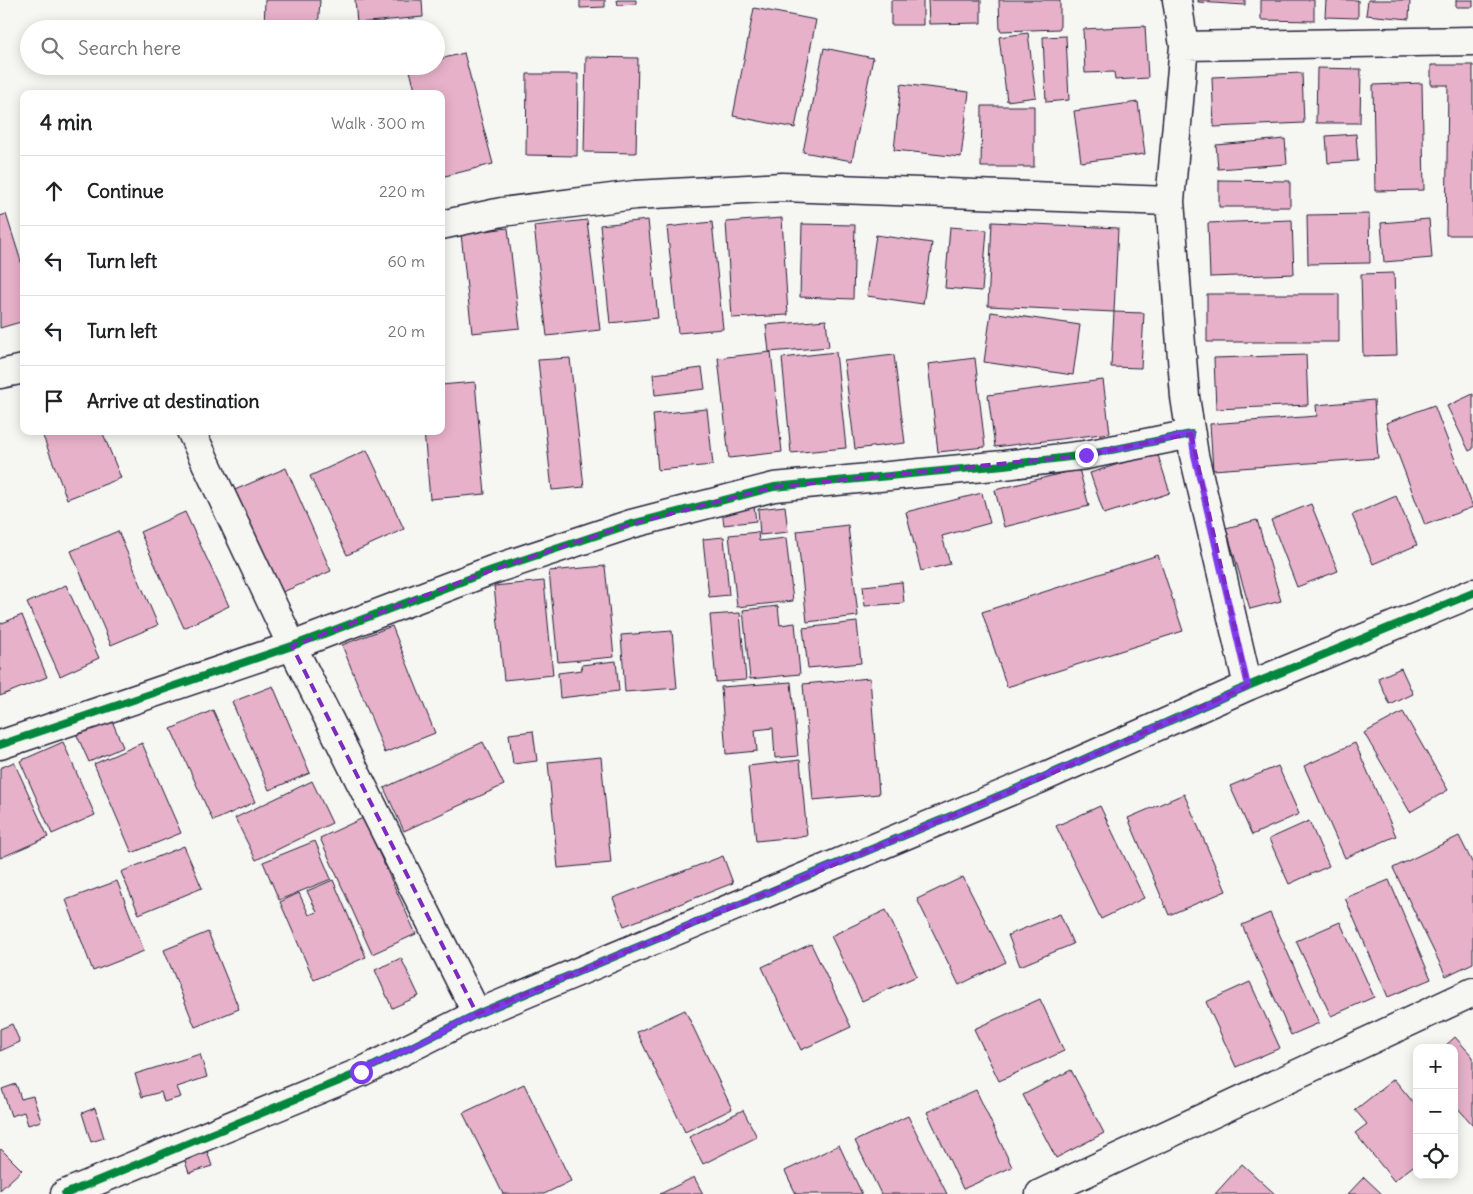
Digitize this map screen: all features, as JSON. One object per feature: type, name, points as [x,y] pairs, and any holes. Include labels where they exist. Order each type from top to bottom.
[{"type":"street","points":[[1177,0],[1184,46],[1170,201],[1185,397],[1194,455],[1248,686]]},
{"type":"street","points":[[1184,46],[1473,41]]},
{"type":"street","points":[[445,224],[502,212],[635,195],[782,187],[1170,201]]},
{"type":"street","points":[[0,374],[20,370]]},
{"type":"street","points":[[0,745],[292,646],[492,570],[622,528],[774,487],[1004,465],[1086,455],[1191,434]]},
{"type":"street","points":[[193,435],[292,646],[477,1014]]},
{"type":"street","points":[[65,1194],[361,1072],[477,1014],[1037,780],[1248,686],[1473,593]]},
{"type":"street","points":[[1040,1194],[1473,992]]},
{"type":"highlighted area","points":[[1191,434],[1248,686],[1037,780],[477,1014],[292,646],[492,570],[631,524],[774,487],[1086,455]]},
{"type":"building","points":[[265,0],[320,0],[319,20],[264,20]]},
{"type":"building","points":[[355,0],[422,0],[423,17],[390,20],[357,20]]},
{"type":"building","points":[[580,0],[605,0],[605,7],[580,8]]},
{"type":"building","points":[[617,0],[636,0],[636,4],[618,5]]},
{"type":"building","points":[[891,0],[923,0],[923,25],[891,25]]},
{"type":"building","points":[[928,0],[981,0],[981,23],[929,24]]},
{"type":"building","points":[[999,0],[1060,0],[1060,29],[1000,31]]},
{"type":"building","points":[[1198,0],[1245,0],[1245,5],[1198,2]]},
{"type":"building","points":[[1261,0],[1314,0],[1314,21],[1261,20]]},
{"type":"building","points":[[1326,0],[1358,0],[1358,18],[1325,17]]},
{"type":"building","points":[[1368,0],[1410,0],[1409,19],[1366,15]]},
{"type":"building","points":[[1456,0],[1473,0],[1473,7],[1456,7]]},
{"type":"building","points":[[754,8],[816,20],[795,128],[733,116]]},
{"type":"building","points":[[1145,26],[1148,78],[1115,80],[1114,72],[1085,73],[1083,29]]},
{"type":"building","points":[[1028,33],[1036,97],[1007,101],[999,37]]},
{"type":"building","points":[[1066,36],[1069,100],[1046,102],[1043,37]]},
{"type":"building","points":[[824,48],[873,58],[852,161],[803,152]]},
{"type":"building","points":[[464,53],[493,164],[445,176],[445,90],[415,90],[411,75],[445,75],[445,58]]},
{"type":"building","points":[[586,57],[638,58],[636,153],[584,152]]},
{"type":"building","points":[[1431,65],[1473,65],[1473,235],[1446,235],[1448,85],[1431,85]]},
{"type":"building","points":[[1317,68],[1361,69],[1360,123],[1316,123]]},
{"type":"building","points":[[1302,73],[1304,123],[1214,127],[1212,77]]},
{"type":"building","points":[[527,74],[578,74],[577,156],[526,155]]},
{"type":"building","points":[[1422,83],[1424,190],[1375,191],[1373,85]]},
{"type":"building","points":[[901,84],[969,92],[961,157],[894,150]]},
{"type":"building","points":[[1138,102],[1145,154],[1081,162],[1074,111]]},
{"type":"building","points":[[982,106],[1034,106],[1034,167],[981,167]]},
{"type":"building","points":[[1356,134],[1358,161],[1328,163],[1326,136]]},
{"type":"building","points":[[1285,139],[1287,164],[1218,169],[1216,145]]},
{"type":"building","points":[[1219,180],[1290,181],[1290,207],[1219,207]]},
{"type":"building","points":[[6,214],[20,258],[20,322],[0,328],[0,216]]},
{"type":"building","points":[[1369,214],[1370,263],[1308,264],[1307,215]]},
{"type":"building","points":[[782,218],[788,315],[732,318],[726,222]]},
{"type":"building","points":[[1429,219],[1432,258],[1384,262],[1381,223]]},
{"type":"building","points":[[587,220],[600,330],[547,336],[534,226]]},
{"type":"building","points":[[648,220],[658,318],[610,323],[600,225]]},
{"type":"building","points":[[1292,220],[1294,274],[1210,277],[1208,223]]},
{"type":"building","points":[[712,222],[723,329],[678,333],[667,227]]},
{"type":"building","points":[[992,222],[1118,228],[1114,312],[988,306]]},
{"type":"building","points":[[802,224],[855,225],[853,299],[800,297]]},
{"type":"building","points":[[950,227],[987,230],[982,291],[945,288]]},
{"type":"building","points":[[508,228],[520,328],[472,333],[461,234]]},
{"type":"building","points":[[876,235],[932,243],[923,304],[867,296]]},
{"type":"building","points":[[1394,273],[1397,355],[1363,356],[1361,274]]},
{"type":"building","points":[[1207,294],[1339,294],[1339,342],[1207,342]]},
{"type":"building","points":[[991,312],[1080,325],[1073,375],[984,362]]},
{"type":"building","points":[[1114,312],[1144,313],[1141,368],[1111,367]]},
{"type":"building","points":[[826,320],[829,347],[769,352],[766,325]]},
{"type":"building","points":[[771,352],[782,452],[729,458],[718,358]]},
{"type":"building","points":[[836,352],[846,448],[791,453],[782,358]]},
{"type":"building","points":[[894,355],[905,443],[855,449],[844,361]]},
{"type":"building","points":[[1306,355],[1308,405],[1216,409],[1214,358]]},
{"type":"building","points":[[570,358],[584,487],[552,490],[538,360]]},
{"type":"building","points":[[975,358],[985,447],[938,452],[928,364]]},
{"type":"building","points":[[702,368],[705,389],[655,395],[653,374]]},
{"type":"building","points":[[1103,380],[1110,433],[995,447],[988,395]]},
{"type":"building","points":[[475,382],[485,494],[430,499],[424,435],[445,435],[445,385]]},
{"type":"building","points":[[1473,394],[1473,449],[1469,451],[1447,406]]},
{"type":"building","points":[[1374,400],[1378,458],[1213,470],[1210,424],[1317,416],[1316,405]]},
{"type":"building","points":[[1434,405],[1473,507],[1425,525],[1386,423]]},
{"type":"building","points":[[707,409],[713,465],[658,470],[653,414]]},
{"type":"building","points":[[43,435],[104,435],[121,478],[67,499]]},
{"type":"building","points":[[367,450],[404,529],[347,555],[310,476]]},
{"type":"building","points":[[1157,452],[1170,493],[1104,514],[1090,473]]},
{"type":"building","points":[[286,468],[331,571],[276,595],[230,492]]},
{"type":"building","points":[[1079,469],[1089,506],[1004,527],[995,490]]},
{"type":"building","points":[[982,493],[990,523],[942,536],[950,564],[921,571],[906,512]]},
{"type":"building","points":[[1396,496],[1417,545],[1373,564],[1352,515]]},
{"type":"building","points":[[1311,504],[1338,571],[1297,587],[1271,520]]},
{"type":"building","points":[[754,506],[756,521],[724,525],[722,511]]},
{"type":"building","points":[[785,506],[788,532],[760,535],[758,509]]},
{"type":"building","points":[[185,512],[229,606],[184,628],[140,532]]},
{"type":"building","points":[[1257,520],[1281,601],[1250,609],[1226,528]]},
{"type":"building","points":[[848,525],[858,616],[807,622],[797,531]]},
{"type":"building","points":[[118,531],[158,625],[111,645],[71,551]]},
{"type":"building","points":[[758,532],[759,541],[786,538],[793,601],[737,607],[729,535]]},
{"type":"building","points":[[724,537],[729,595],[709,597],[703,539]]},
{"type":"building","points":[[1158,555],[1183,631],[1007,687],[982,612]]},
{"type":"building","points":[[605,566],[614,657],[558,662],[549,571]]},
{"type":"building","points":[[544,581],[553,675],[504,680],[494,586]]},
{"type":"building","points":[[902,582],[904,603],[865,606],[863,586]]},
{"type":"building","points":[[66,585],[99,658],[60,676],[27,603]]},
{"type":"building","points":[[778,606],[780,625],[795,623],[800,674],[750,679],[743,610]]},
{"type":"building","points":[[740,613],[746,680],[716,682],[710,615]]},
{"type":"building","points":[[22,615],[47,677],[0,696],[0,624]]},
{"type":"building","points":[[857,622],[861,663],[808,668],[803,628]]},
{"type":"building","points":[[392,626],[435,733],[385,753],[342,645]]},
{"type":"building","points":[[672,631],[677,688],[625,692],[621,635]]},
{"type":"building","points":[[616,661],[619,691],[560,698],[558,673],[582,670],[581,665]]},
{"type":"building","points":[[1401,668],[1413,694],[1390,705],[1378,678]]},
{"type":"building","points":[[870,678],[879,794],[813,800],[803,684]]},
{"type":"building","points":[[791,682],[798,756],[775,758],[773,728],[755,730],[757,751],[726,754],[721,687]]},
{"type":"building","points":[[273,686],[310,773],[269,790],[232,702]]},
{"type":"building","points":[[213,710],[255,802],[213,821],[171,729]]},
{"type":"building","points":[[1403,712],[1448,790],[1410,812],[1364,733]]},
{"type":"building","points":[[110,716],[123,747],[89,762],[75,731]]},
{"type":"building","points":[[533,731],[537,761],[513,764],[509,734]]},
{"type":"building","points":[[63,742],[95,815],[52,834],[20,761]]},
{"type":"building","points":[[483,742],[504,785],[404,831],[384,788]]},
{"type":"building","points":[[142,743],[181,833],[132,853],[94,764]]},
{"type":"building","points":[[1355,743],[1396,836],[1345,858],[1304,766]]},
{"type":"building","points":[[601,757],[611,863],[558,868],[548,762]]},
{"type":"building","points":[[800,760],[807,836],[756,841],[748,766]]},
{"type":"building","points":[[14,762],[48,837],[0,858],[0,768]]},
{"type":"building","points":[[1278,766],[1299,814],[1252,835],[1230,786]]},
{"type":"building","points":[[312,781],[332,823],[256,860],[235,818]]},
{"type":"building","points":[[1184,794],[1226,891],[1169,915],[1128,818]]},
{"type":"building","points":[[1100,806],[1144,898],[1101,919],[1056,826]]},
{"type":"building","points":[[363,818],[416,934],[372,954],[320,838]]},
{"type":"building","points":[[1309,821],[1329,866],[1289,884],[1269,839]]},
{"type":"building","points":[[1459,836],[1473,864],[1473,963],[1446,976],[1393,868]]},
{"type":"building","points":[[315,841],[331,879],[279,900],[263,862]]},
{"type":"building","points":[[184,846],[202,888],[139,914],[121,872]]},
{"type":"building","points":[[723,856],[733,883],[624,926],[613,898]]},
{"type":"building","points":[[963,877],[1006,962],[959,985],[917,899]]},
{"type":"building","points":[[333,880],[366,957],[314,980],[280,902],[299,893],[309,915],[317,912],[307,891]]},
{"type":"building","points":[[1389,880],[1431,979],[1388,997],[1345,898]]},
{"type":"building","points":[[117,881],[144,951],[93,971],[66,900]]},
{"type":"building","points":[[886,910],[917,976],[862,1001],[831,936]]},
{"type":"building","points":[[1270,913],[1319,1023],[1291,1035],[1242,925]]},
{"type":"building","points":[[1060,914],[1073,944],[1020,966],[1008,935]]},
{"type":"building","points":[[1340,922],[1374,997],[1331,1016],[1296,941]]},
{"type":"building","points":[[208,932],[239,1009],[195,1027],[164,950]]},
{"type":"building","points":[[811,944],[851,1027],[801,1050],[762,967]]},
{"type":"building","points":[[401,958],[419,996],[392,1008],[375,970]]},
{"type":"building","points":[[1250,982],[1280,1048],[1236,1067],[1206,1002]]},
{"type":"building","points":[[1040,999],[1064,1051],[999,1081],[974,1029]]},
{"type":"building","points":[[685,1010],[732,1109],[685,1132],[637,1032]]},
{"type":"building","points":[[12,1024],[20,1042],[0,1051],[0,1029]]},
{"type":"building","points":[[1455,1037],[1473,1057],[1473,1125],[1458,1108],[1458,1044],[1447,1044]]},
{"type":"building","points":[[200,1054],[207,1077],[177,1087],[181,1097],[164,1102],[161,1092],[142,1097],[135,1074]]},
{"type":"building","points":[[1071,1070],[1104,1133],[1056,1158],[1023,1095]]},
{"type":"building","points":[[1394,1079],[1413,1102],[1413,1166],[1394,1181],[1355,1133],[1367,1124],[1355,1110]]},
{"type":"building","points":[[16,1084],[21,1099],[33,1096],[41,1121],[28,1125],[24,1112],[11,1116],[2,1089]]},
{"type":"building","points":[[524,1084],[571,1181],[544,1194],[503,1194],[463,1113]]},
{"type":"building","points":[[976,1090],[1012,1167],[963,1189],[927,1112]]},
{"type":"building","points":[[95,1108],[104,1138],[91,1142],[82,1113]]},
{"type":"building","points":[[743,1110],[757,1137],[703,1164],[689,1137]]},
{"type":"building","points":[[908,1116],[947,1194],[881,1194],[855,1141]]},
{"type":"building","points":[[839,1145],[862,1194],[796,1194],[785,1171]]},
{"type":"building","points":[[206,1148],[212,1166],[189,1173],[183,1155]]},
{"type":"building","points":[[0,1150],[22,1170],[0,1190]]},
{"type":"building","points":[[1242,1164],[1275,1194],[1215,1194]]},
{"type":"building","points":[[694,1177],[703,1194],[660,1194]]},
{"type":"building","points":[[1364,1177],[1382,1194],[1348,1194]]},
{"type":"cycle path","points":[[0,745],[292,646],[492,570],[631,524],[774,487],[1004,465],[1086,455],[1191,434]]},
{"type":"cycle path","points":[[65,1194],[361,1072],[477,1014],[1037,780],[1248,686],[1473,593]]},
{"type":"route","points":[[361,1072],[477,1014],[1037,780],[1248,686],[1194,455],[1191,434],[1086,455]]}]
